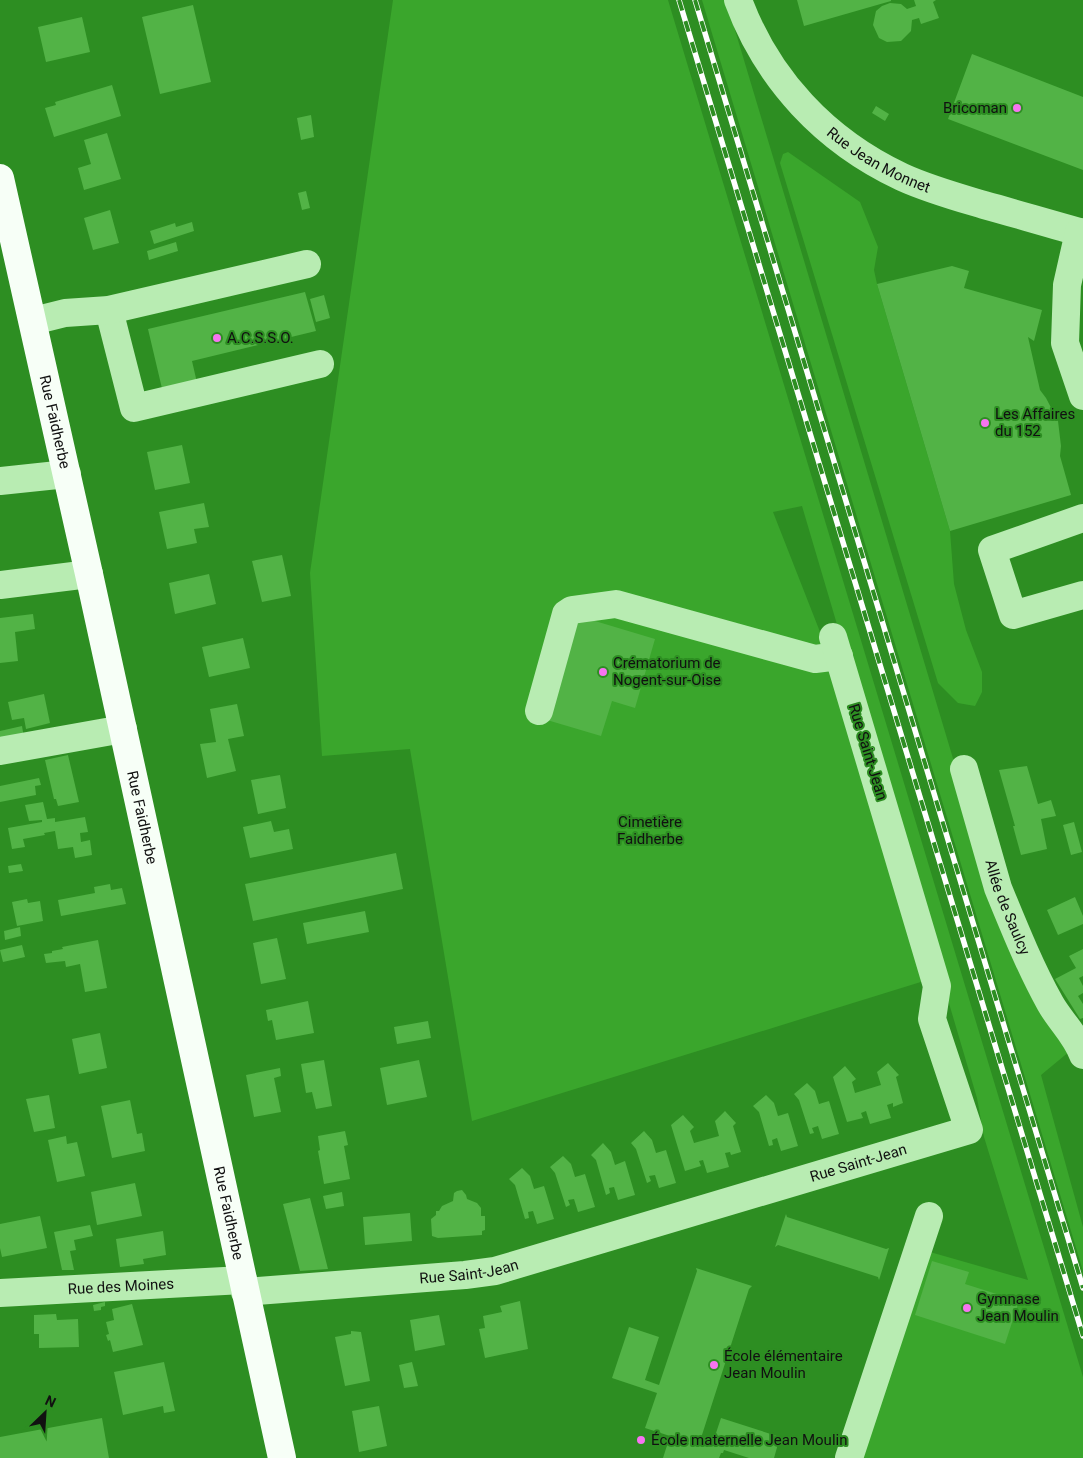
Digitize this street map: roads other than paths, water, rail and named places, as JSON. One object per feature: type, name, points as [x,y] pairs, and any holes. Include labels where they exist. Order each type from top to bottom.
[{"type":"main road","name":"Rue Faidherbe","points":[[0,178],[4,212],[33,320],[282,1458]]},
{"type":"street","name":"Rue Jean Monnet","points":[[738,0],[758,44],[776,74],[807,110],[834,134],[856,150],[889,170],[918,183],[1081,233]]},
{"type":"street","points":[[1081,233],[1075,287],[1065,343],[1083,396]]},
{"type":"street","points":[[33,320],[65,314],[108,310],[307,264]]},
{"type":"street","points":[[108,310],[134,408],[320,364]]},
{"type":"street","points":[[0,482],[66,474]]},
{"type":"street","points":[[1083,518],[992,550],[1013,615],[1083,595]]},
{"type":"street","points":[[0,585],[89,574]]},
{"type":"street","name":"Rue Saint-Jean","points":[[244,1286],[465,1275],[495,1271],[969,1130],[932,1020],[938,986],[836,646],[814,658],[616,604],[572,610],[566,614],[539,712]]},
{"type":"street","points":[[0,751],[123,729]]},
{"type":"street","name":"Allée de Saulcy","points":[[964,769],[1004,903],[1042,988],[1055,1011],[1080,1041]]},
{"type":"street","points":[[849,1458],[929,1216]]},
{"type":"street","name":"Rue des Moines","points":[[0,1293],[244,1286]]},
{"type":"railway","points":[[679,0],[1083,1336]]},
{"type":"railway","points":[[695,0],[1083,1288]]},
{"type":"place","name":"Bricoman","points":[[1017,108]]},
{"type":"place","name":"A.C.S.S.O.","points":[[217,338]]},
{"type":"place","name":"Les Affaires du 152","points":[[985,423]]},
{"type":"place","name":"Crématorium de Nogent-sur-Oise","points":[[603,672]]},
{"type":"place","name":"Gymnase Jean Moulin","points":[[967,1308]]},
{"type":"place","name":"École élémentaire Jean Moulin","points":[[714,1365]]},
{"type":"place","name":"École maternelle Jean Moulin","points":[[641,1440]]},
{"type":"park label","name":"Cimetière Faidherbe","points":[[650,830]]}]
